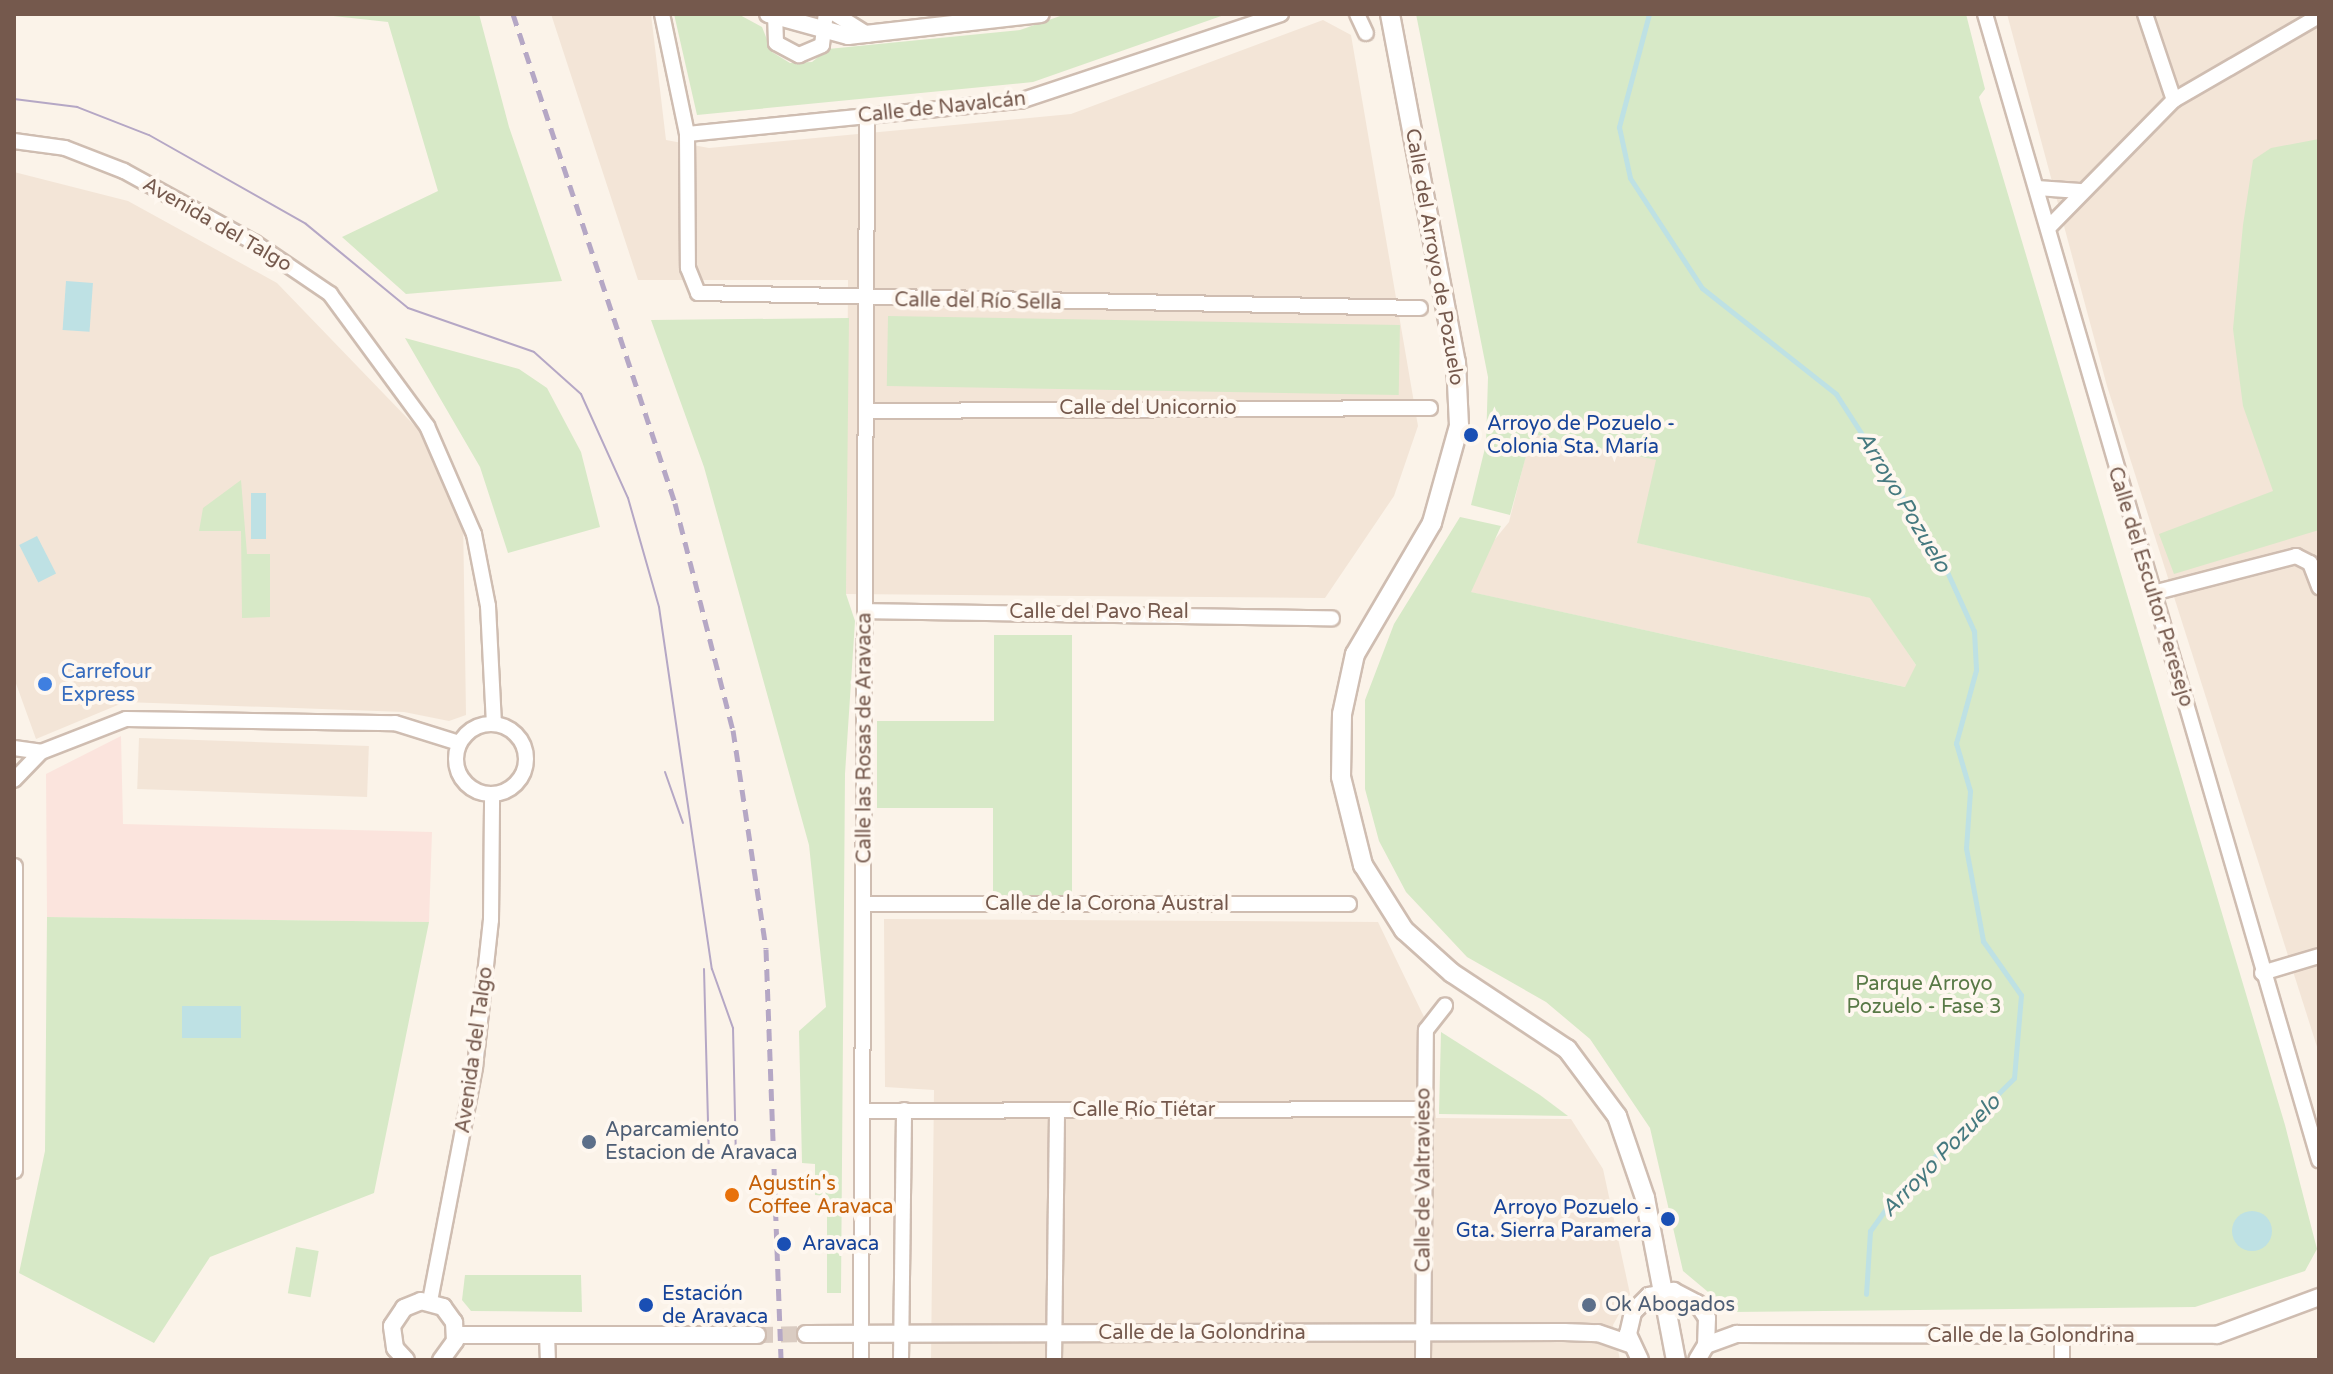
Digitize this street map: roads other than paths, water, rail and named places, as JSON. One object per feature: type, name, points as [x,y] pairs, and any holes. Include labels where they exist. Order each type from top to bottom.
[{"type":"main road","name":"Calle del Arroyo de Pozuelo","points":[[1390,14],[1456,362],[1459,426],[1432,523],[1355,654],[1342,714],[1341,777],[1363,865],[1404,930],[1452,973],[1549,1033],[1602,1091],[1634,1158],[1676,1360]]},
{"type":"street","points":[[662,14],[687,134]]},
{"type":"street","points":[[826,14],[826,34],[816,50],[792,54],[776,43],[772,15],[826,34],[868,35],[1041,14]]},
{"type":"street","points":[[835,14],[868,35]]},
{"type":"street","name":"Calle de Navalcán","points":[[687,134],[1041,97],[1281,14]]},
{"type":"street","points":[[1357,14],[1366,33]]},
{"type":"street","name":"Calle del Escultor Peresejo","points":[[1985,14],[2319,1160]]},
{"type":"street","points":[[2145,14],[2174,100]]},
{"type":"street","points":[[2048,228],[2080,191],[2174,100],[2319,16]]},
{"type":"street","name":"Calle las Rosas de Aravaca","points":[[861,1360],[867,117]]},
{"type":"street","name":"Calle del Río Sella","points":[[687,134],[688,268],[698,293],[866,300],[1420,308]]},
{"type":"street","name":"Avenida del Talgo","points":[[14,141],[65,148],[136,177],[255,243],[330,294],[427,426],[474,534],[488,606],[494,724]]},
{"type":"street","points":[[2037,188],[2080,191]]},
{"type":"street","name":"Calle del Unicornio","points":[[866,411],[1430,408]]},
{"type":"street","points":[[2153,593],[2296,556],[2310,563],[2319,587]]},
{"type":"street","name":"Calle del Pavo Real","points":[[865,611],[1332,618]]},
{"type":"street","points":[[14,780],[41,752],[126,719],[395,723],[459,743]]},
{"type":"street","points":[[494,724],[521,741],[526,762],[511,788],[492,795],[472,790],[458,774],[459,743],[473,728],[494,724]]},
{"type":"street","points":[[14,748],[41,752]]},
{"type":"street","name":"Avenida del Talgo","points":[[430,1301],[475,1067],[491,920],[492,795]]},
{"type":"street","points":[[14,867],[14,1170]]},
{"type":"street","name":"Calle de la Corona Austral","points":[[864,904],[1349,904]]},
{"type":"street","points":[[2262,973],[2319,956]]},
{"type":"street","name":"Calle de Valtravieso","points":[[1423,1360],[1426,1030],[1445,1006]]},
{"type":"street","name":"Calle Río Tiétar","points":[[863,1111],[1424,1109]]},
{"type":"street","points":[[901,1360],[904,1110]]},
{"type":"street","points":[[1054,1360],[1057,1111]]},
{"type":"street","name":"Calle de la Golondrina","points":[[1598,1333],[1630,1319],[1643,1300],[1663,1291],[1690,1297],[1707,1318],[1737,1334],[2217,1335],[2319,1297]]},
{"type":"street","points":[[404,1359],[392,1337],[397,1316],[430,1301],[449,1314],[456,1335],[441,1360]]},
{"type":"street","points":[[1702,1353],[1707,1318]]},
{"type":"street","points":[[1630,1319],[1630,1344],[1640,1360]]},
{"type":"street","name":"Calle de la Golondrina","points":[[806,1334],[1598,1333],[1630,1344]]},
{"type":"street","points":[[547,1334],[548,1360]]},
{"type":"street","name":"Calle de la Golondrina","points":[[1702,1353],[1737,1334]]},
{"type":"street","points":[[456,1335],[757,1335]]},
{"type":"street","points":[[2062,1336],[2062,1360]]},
{"type":"water","points":[[66,281],[93,283],[90,332],[63,330]]},
{"type":"water","points":[[251,493],[266,493],[266,539],[251,539]]},
{"type":"water","points":[[37,536],[56,573],[38,583],[19,545]]},
{"type":"water","points":[[182,1006],[241,1006],[241,1038],[182,1038]]},
{"type":"water","points":[[2252,1211],[2266,1217],[2272,1231],[2266,1245],[2252,1251],[2238,1245],[2232,1231],[2238,1217]]},
{"type":"waterway","name":"Arroyo Pozuelo","points":[[1649,14],[1619,127],[1630,178],[1702,288],[1836,394],[1939,554],[1974,631],[1976,670],[1956,743],[1970,791],[1966,848],[1983,941],[2021,995],[2014,1078],[1895,1196],[1870,1231],[1866,1294]]},
{"type":"tunnel","points":[[757,1335],[806,1334]]},
{"type":"tram line","points":[[14,99],[77,107],[149,135],[306,224],[408,308],[534,352],[581,394],[628,498],[659,607],[712,969],[733,1028],[736,1156]]},
{"type":"tram line","points":[[665,772],[683,823]]},
{"type":"tram line","points":[[704,969],[709,1154]]},
{"type":"railway","points":[[513,14],[675,503],[733,730],[766,949],[781,1360]]},
{"type":"place","name":"Arroyo de Pozuelo - Colonia Sta. María","points":[[1471,435]]},
{"type":"place","name":"Carrefour Express","points":[[45,684]]},
{"type":"place","name":"Aparcamiento Estacion de Aravaca","points":[[589,1142]]},
{"type":"place","name":"Agustín's Coffee Aravaca","points":[[732,1195]]},
{"type":"place","name":"Arroyo Pozuelo - Gta. Sierra Paramera","points":[[1668,1219]]},
{"type":"place","name":"Aravaca","points":[[784,1244]]},
{"type":"place","name":"Estación de Aravaca","points":[[646,1305]]},
{"type":"place","name":"Ok Abogados","points":[[1589,1305]]},
{"type":"park label","name":"Parque Arroyo Pozuelo - Fase 3","points":[[1924,996]]}]
